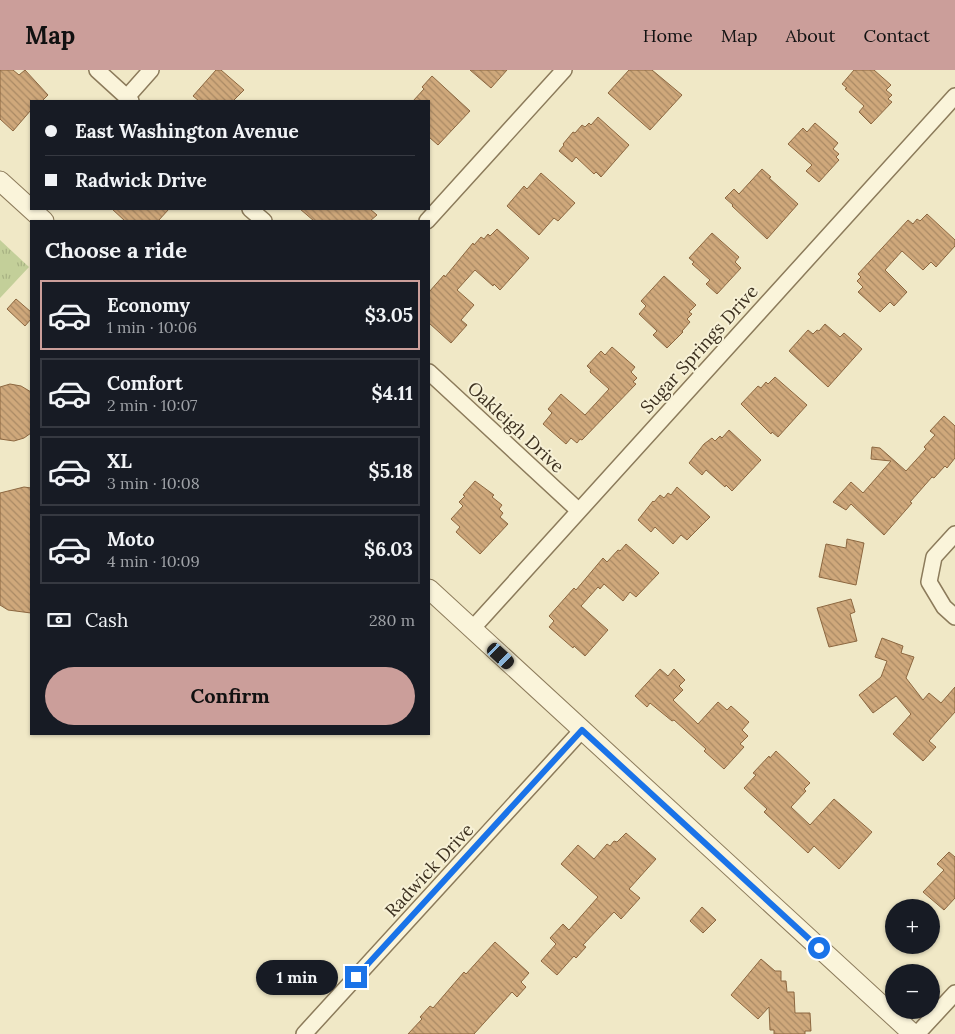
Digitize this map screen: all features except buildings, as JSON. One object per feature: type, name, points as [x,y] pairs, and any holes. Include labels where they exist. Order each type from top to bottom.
[{"type":"street","points":[[97,70],[129,99],[151,70]]},
{"type":"street","points":[[428,220],[564,70]]},
{"type":"street","name":"Sugar Springs Drive","points":[[472,629],[955,96]]},
{"type":"street","points":[[0,181],[30,208]]},
{"type":"street","points":[[32,210],[43,220]]},
{"type":"street","points":[[251,210],[263,220]]},
{"type":"street","name":"Oakleigh Drive","points":[[430,373],[578,510]]},
{"type":"street","points":[[955,534],[934,557],[929,582],[944,607],[955,617]]},
{"type":"street","points":[[430,591],[913,1034]]},
{"type":"street","name":"Radwick Drive","points":[[304,1034],[582,730]]},
{"type":"street","points":[[918,1034],[955,993]]},
{"type":"green space","points":[[0,240],[29,267],[0,298]]},
{"type":"route","points":[[356,977],[582,730],[819,948]]}]
